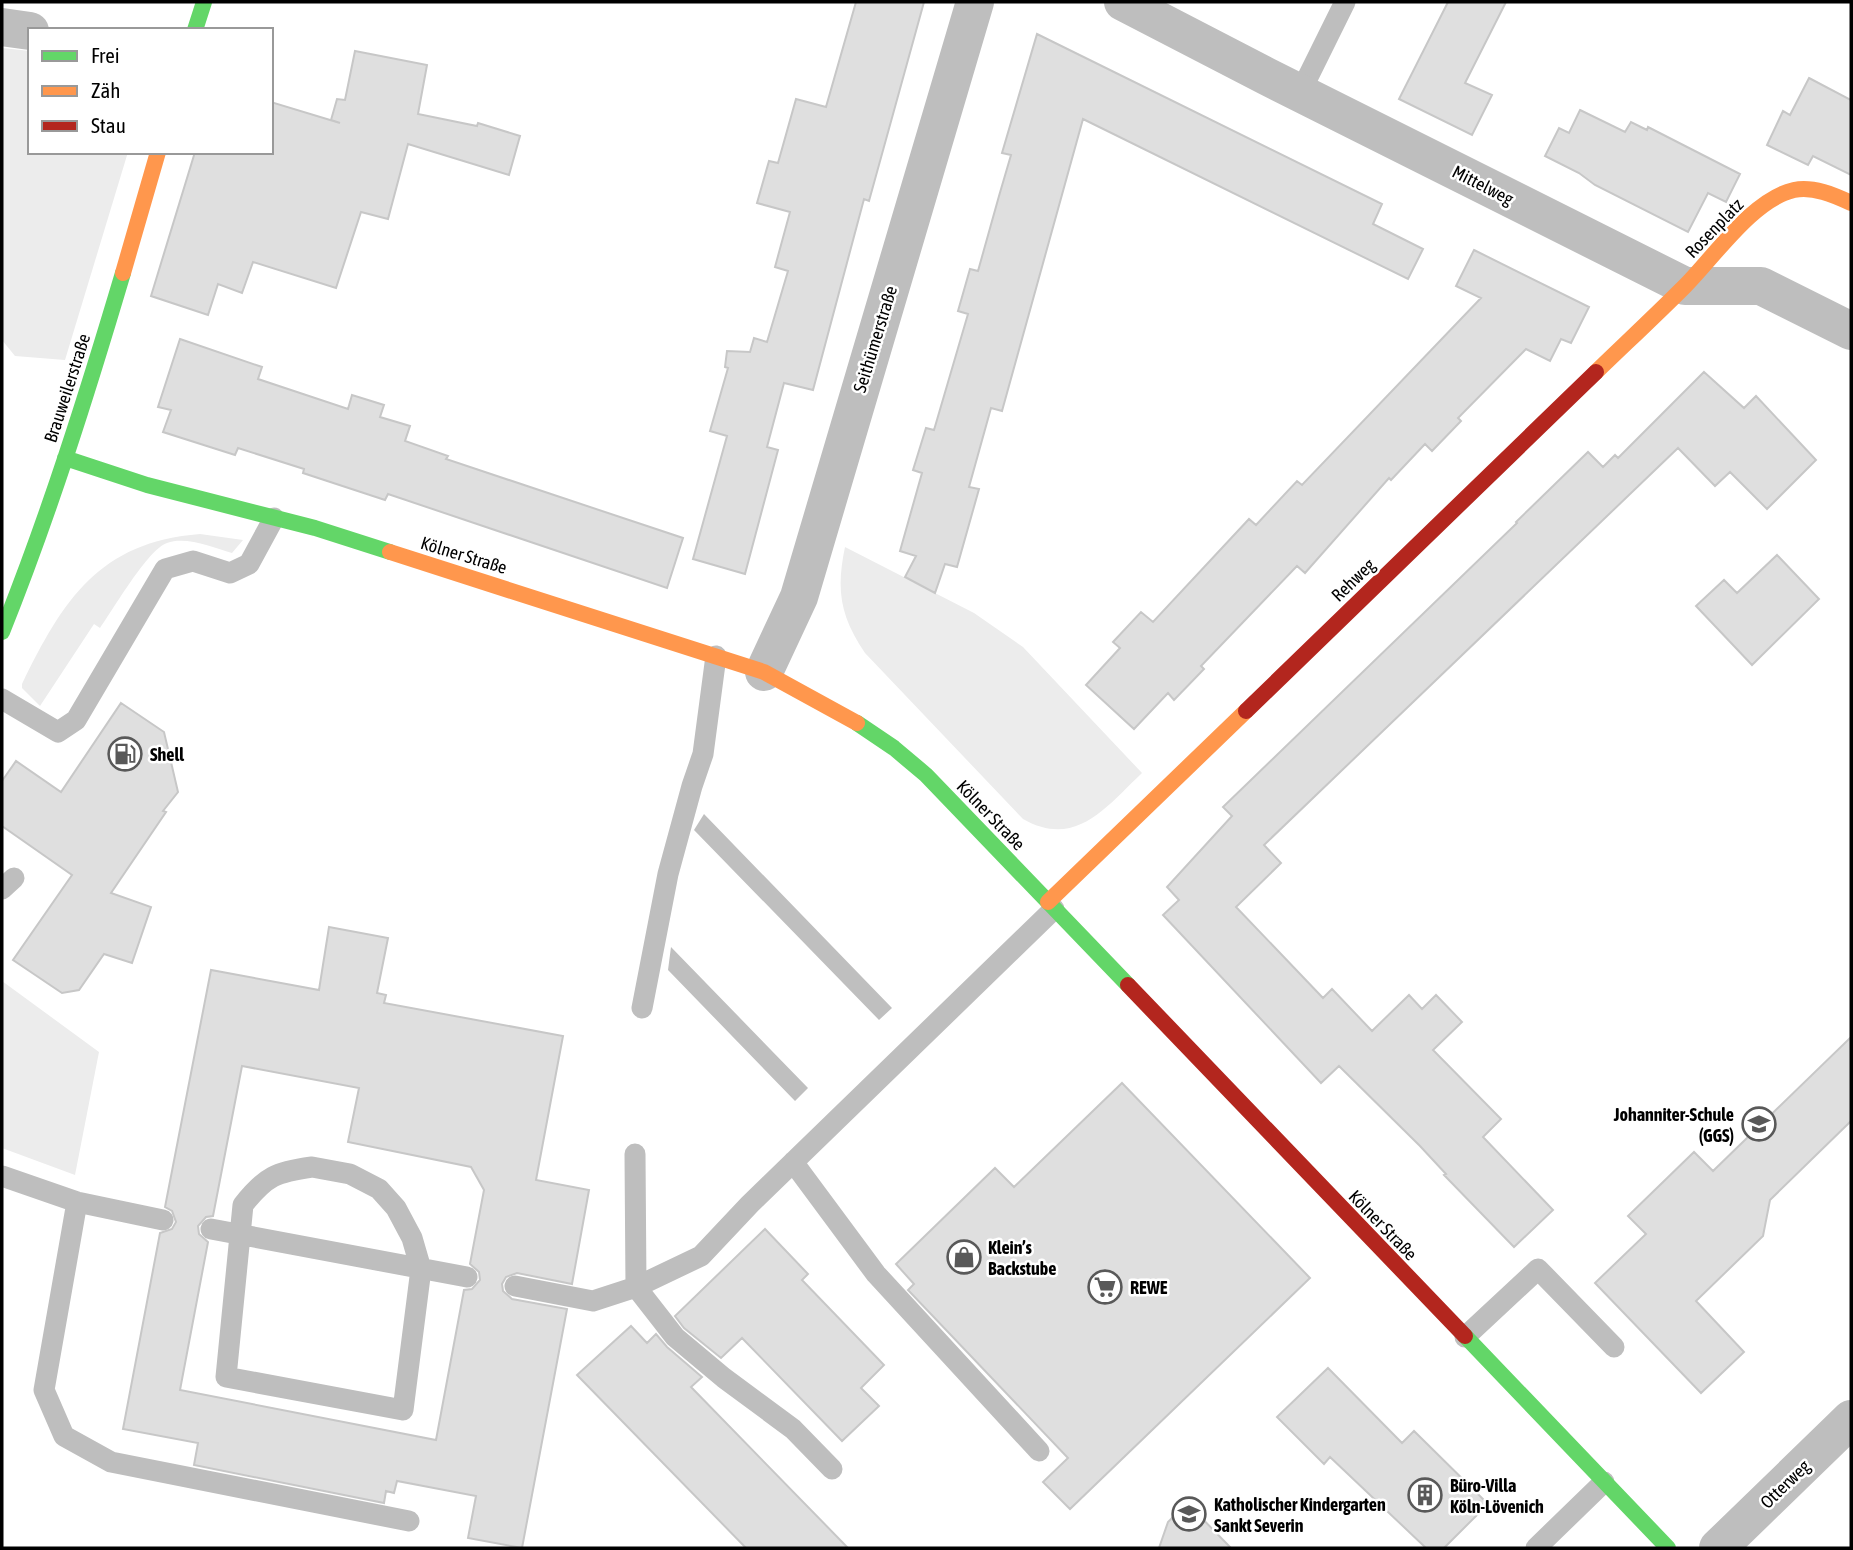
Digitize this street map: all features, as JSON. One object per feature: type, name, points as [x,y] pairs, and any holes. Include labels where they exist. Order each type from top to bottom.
[{"type":"street","points":[[196,28],[204,2]]},
{"type":"street","name":"Seithümerstraße","points":[[764,672],[799,597],[975,2]]},
{"type":"street","name":"Mittelweg","points":[[1123,2],[1685,286],[1761,286],[1851,331]]},
{"type":"street","points":[[2,27],[28,32]]},
{"type":"street","name":"Brauweilerstraße","points":[[2,632],[39,540],[98,358],[157,154]]},
{"type":"street","name":"Rosenplatz","points":[[1685,286],[1763,204],[1790,190],[1812,189],[1851,203]]},
{"type":"street","name":"Rehweg","points":[[1051,905],[1685,286]]},
{"type":"street","name":"Kölner Straße","points":[[65,458],[147,485],[315,528],[716,656],[764,672],[852,719],[894,748],[926,775],[1668,1548]]},
{"type":"street","name":"Otterweg","points":[[1718,1548],[1851,1419]]},
{"type":"lane","points":[[1300,93],[1345,2]]},
{"type":"lane","points":[[2,699],[58,732],[76,720],[165,569],[193,561],[229,573],[249,564],[274,518]]},
{"type":"lane","points":[[642,1008],[668,874],[703,754],[716,656]]},
{"type":"lane","points":[[515,1286],[593,1301],[636,1287],[701,1256],[1051,905]]},
{"type":"lane","points":[[635,1154],[636,1287],[676,1337],[724,1378],[793,1429],[832,1469]]},
{"type":"lane","points":[[793,1163],[876,1274],[1039,1451]]},
{"type":"lane","points":[[312,1167],[350,1174],[379,1189],[396,1208],[412,1238],[421,1269],[403,1410],[226,1377],[239,1235],[243,1205],[260,1184],[283,1171],[312,1167]]},
{"type":"lane","points":[[2,1176],[77,1202],[163,1220]]},
{"type":"lane","points":[[77,1202],[44,1390],[64,1436],[111,1462],[409,1521]]},
{"type":"lane","points":[[211,1229],[467,1277]]},
{"type":"lane","points":[[1465,1337],[1538,1269],[1614,1347]]},
{"type":"lane","points":[[1536,1548],[1604,1482]]},
{"type":"shaded area","points":[[2,48],[28,51],[28,154],[127,154],[65,360],[15,356],[2,340]]},
{"type":"shaded area","points":[[200,534],[243,540],[232,553],[183,541],[167,543],[159,548],[131,581],[100,628],[94,624],[40,706],[22,688],[53,626],[88,580],[135,549],[165,539]]},
{"type":"shaded area","points":[[845,547],[974,613],[1023,647],[1142,773],[1103,810],[1074,827],[1042,827],[1023,819],[865,653],[850,627],[842,602],[841,576]]},
{"type":"shaded area","points":[[704,814],[892,1008],[879,1020],[694,830]]},
{"type":"shaded area","points":[[671,947],[808,1088],[795,1101],[668,970]]},
{"type":"shaded area","points":[[2,981],[99,1052],[75,1175],[2,1148]]},
{"type":"building","points":[[856,2],[924,2],[869,201],[864,199],[813,390],[784,383],[767,447],[778,450],[745,574],[693,559],[727,436],[710,431],[728,368],[725,367],[727,351],[750,352],[754,338],[767,342],[788,271],[775,267],[790,212],[757,203],[769,161],[778,163],[796,99],[826,107]]},
{"type":"building","points":[[1448,2],[1506,2],[1465,83],[1492,95],[1472,135],[1399,99]]},
{"type":"building","points":[[1037,34],[1382,204],[1373,224],[1423,249],[1408,279],[1083,119],[1002,411],[991,408],[969,487],[979,489],[957,567],[945,564],[935,593],[905,577],[916,556],[900,551],[922,473],[913,470],[926,428],[934,430],[968,314],[958,311],[970,269],[978,271],[1011,155],[1002,153]]},
{"type":"building","points":[[355,51],[427,65],[418,114],[477,126],[478,123],[520,136],[509,175],[408,144],[388,219],[361,212],[336,288],[253,262],[242,293],[218,284],[208,315],[151,296],[194,154],[273,154],[273,103],[340,123],[331,120],[337,99],[345,100]]},
{"type":"building","points":[[1809,78],[1851,100],[1851,175],[1813,156],[1808,165],[1767,145],[1783,111],[1790,115]]},
{"type":"building","points":[[1580,110],[1625,132],[1631,122],[1647,130],[1648,127],[1740,174],[1726,202],[1708,193],[1688,232],[1595,185],[1579,173],[1545,156],[1559,128],[1569,133]]},
{"type":"building","points":[[1474,250],[1589,307],[1571,343],[1561,339],[1550,361],[1526,349],[1458,418],[1461,421],[1432,451],[1425,444],[1391,480],[1389,478],[1305,573],[1297,566],[1201,666],[1204,669],[1174,700],[1168,693],[1134,729],[1086,685],[1120,648],[1113,642],[1141,612],[1153,622],[1249,519],[1256,525],[1297,481],[1302,485],[1481,298],[1456,286]]},
{"type":"building","points":[[180,339],[262,367],[258,379],[348,409],[352,395],[384,405],[380,417],[410,426],[405,441],[448,456],[446,459],[683,538],[667,588],[388,494],[385,500],[303,473],[304,469],[238,448],[235,455],[163,432],[171,410],[158,407]]},
{"type":"building","points":[[1704,372],[1744,408],[1756,396],[1816,460],[1767,509],[1730,472],[1715,486],[1678,448],[1264,845],[1281,863],[1236,907],[1323,998],[1332,989],[1372,1031],[1409,995],[1422,1009],[1436,995],[1462,1022],[1433,1050],[1501,1119],[1483,1137],[1553,1210],[1514,1247],[1444,1175],[1446,1174],[1420,1146],[1339,1066],[1321,1083],[1163,915],[1179,900],[1167,887],[1232,816],[1223,807],[1588,452],[1603,467],[1615,455],[1618,458]]},
{"type":"building","points":[[1777,555],[1819,599],[1752,665],[1696,606],[1724,580],[1737,593]]},
{"type":"building","points":[[121,703],[164,732],[178,792],[111,893],[151,907],[132,963],[104,954],[79,990],[62,993],[13,960],[72,875],[2,826],[2,781],[16,761],[61,792]]},
{"type":"building","points":[[329,927],[388,938],[377,993],[386,995],[384,1003],[563,1036],[536,1180],[589,1190],[572,1284],[517,1273],[506,1277],[502,1284],[503,1291],[512,1299],[567,1309],[522,1548],[468,1538],[476,1496],[397,1481],[394,1493],[386,1491],[384,1503],[194,1465],[198,1443],[123,1429],[160,1233],[172,1229],[176,1222],[172,1211],[165,1207],[211,970],[319,990]],"holes":[[[242,1066],[359,1088],[348,1142],[471,1167],[484,1190],[470,1264],[479,1272],[480,1280],[472,1289],[464,1290],[436,1440],[180,1390],[208,1242],[199,1234],[198,1226],[206,1217],[213,1216]]]},
{"type":"building","points":[[1851,1037],[1851,1121],[1770,1200],[1763,1236],[1696,1301],[1744,1352],[1701,1393],[1595,1283],[1646,1234],[1628,1216],[1694,1152],[1713,1171]]},
{"type":"building","name":"REWE","points":[[1122,1083],[1310,1278],[1070,1509],[1043,1482],[1068,1458],[908,1290],[914,1284],[896,1264],[995,1168],[1014,1187]]},
{"type":"building","points":[[765,1229],[808,1274],[802,1280],[884,1365],[861,1388],[879,1406],[842,1441],[742,1338],[721,1358],[684,1328],[675,1316]]},
{"type":"building","points":[[631,1326],[647,1343],[656,1334],[702,1377],[691,1387],[848,1548],[746,1548],[577,1375]]},
{"type":"building","points":[[1328,1368],[1402,1443],[1414,1431],[1488,1504],[1444,1548],[1426,1548],[1330,1457],[1324,1464],[1277,1417]]},
{"type":"building","points":[[1187,1503],[1231,1548],[1159,1548],[1168,1522]]},
{"type":"traffic: fast","points":[[196,28],[204,2]]},
{"type":"traffic: fast","points":[[2,632],[67,454],[123,273]]},
{"type":"traffic: fast","points":[[65,458],[147,485],[315,528],[390,552]]},
{"type":"traffic: fast","points":[[857,723],[894,748],[926,775],[1128,985]]},
{"type":"traffic: fast","points":[[1465,1336],[1668,1548]]},
{"type":"traffic: slow","points":[[123,273],[157,154]]},
{"type":"traffic: slow","points":[[1596,372],[1685,286],[1735,230],[1764,205],[1779,196],[1801,189],[1823,192],[1851,203]]},
{"type":"traffic: slow","points":[[390,552],[764,672],[857,723]]},
{"type":"traffic: slow","points":[[1048,902],[1246,711]]},
{"type":"traffic: jam","points":[[1246,711],[1596,372]]},
{"type":"traffic: jam","points":[[1128,985],[1465,1336]]},
{"type":"place","name":"Shell","points":[[125,754]]},
{"type":"place","name":"Johanniter-Schule (GGS)","points":[[1759,1124]]},
{"type":"place","name":"Klein’s Backstube","points":[[964,1257]]},
{"type":"place","name":"REWE","points":[[1105,1287]]},
{"type":"place","name":"Büro-Villa Köln-Lövenich","points":[[1425,1495]]},
{"type":"place","name":"Katholischer Kindergarten Sankt Severin","points":[[1189,1514]]}]
